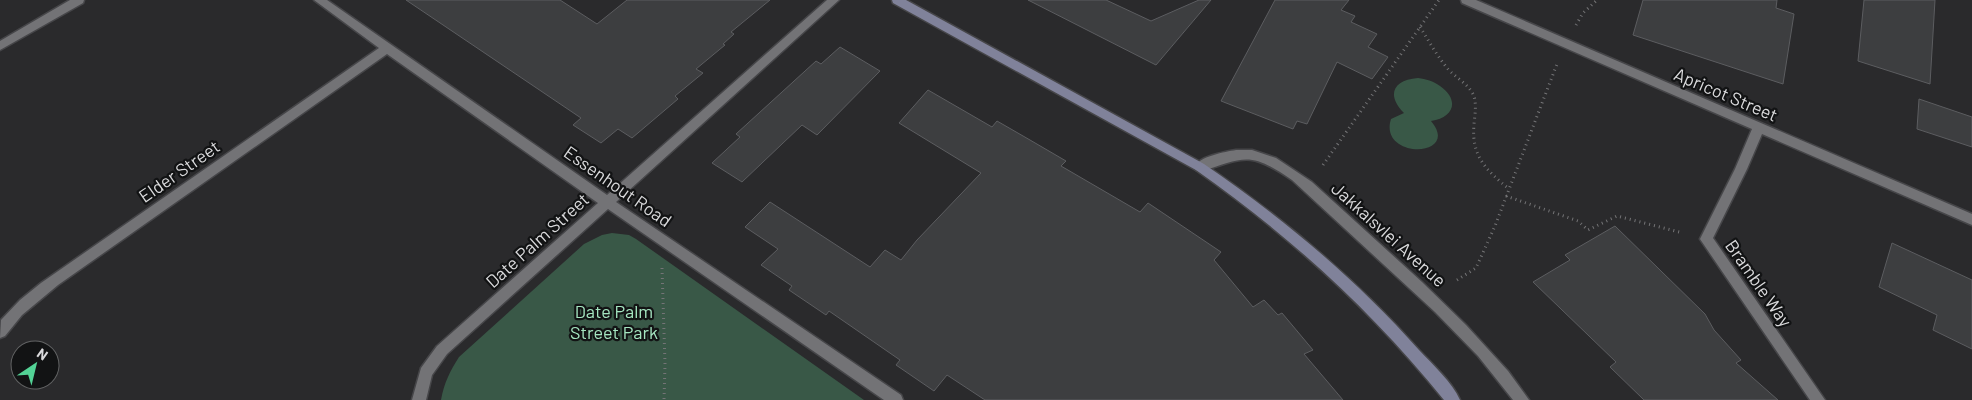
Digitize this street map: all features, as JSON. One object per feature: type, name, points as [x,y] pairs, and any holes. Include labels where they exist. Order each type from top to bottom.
[{"type":"street","points":[[0,46],[79,0]]},
{"type":"street","name":"Essenhout Road","points":[[319,0],[607,202],[896,400]]},
{"type":"street","name":"Date Palm Street","points":[[419,400],[426,372],[442,350],[834,0]]},
{"type":"street","points":[[897,0],[1200,167],[1260,209],[1344,280],[1397,334],[1453,400]]},
{"type":"street","name":"Apricot Street","points":[[1466,0],[1972,220]]},
{"type":"street","name":"Elder Street","points":[[0,332],[8,320],[25,303],[53,281],[387,48]]},
{"type":"street","name":"Bramble Way","points":[[1758,128],[1741,170],[1706,239],[1818,400]]},
{"type":"street","name":"Jakkalsvlei Avenue","points":[[1200,167],[1239,154],[1256,156],[1272,161],[1306,185],[1432,298],[1499,369],[1522,400]]},
{"type":"path","points":[[1322,165],[1439,0]]},
{"type":"path","points":[[1457,280],[1476,268],[1566,44],[1583,13],[1597,0]]},
{"type":"path","points":[[1420,27],[1432,48],[1450,72],[1471,89],[1476,108],[1474,149],[1492,174],[1509,189]]},
{"type":"path","points":[[1506,196],[1578,221],[1588,230],[1617,216],[1706,239]]},
{"type":"path","points":[[663,240],[664,400]]},
{"type":"green space","points":[[1418,78],[1429,80],[1446,91],[1452,102],[1452,108],[1445,116],[1431,121],[1438,133],[1436,142],[1429,147],[1418,149],[1406,147],[1396,142],[1390,132],[1391,119],[1404,113],[1395,100],[1395,90],[1403,82]]},
{"type":"green space","name":"Date Palm Street Park","points":[[612,233],[629,235],[636,239],[864,400],[441,400],[448,377],[459,357],[584,244],[602,235]]},
{"type":"building","points":[[406,0],[560,0],[597,24],[627,0],[770,0],[731,32],[734,34],[723,44],[725,45],[696,69],[703,73],[675,96],[678,99],[632,138],[618,129],[601,143],[573,125],[581,118]]},
{"type":"building","points":[[1028,0],[1106,0],[1151,21],[1199,0],[1211,0],[1156,65]]},
{"type":"building","points":[[1275,0],[1349,0],[1341,10],[1355,16],[1351,22],[1377,34],[1368,47],[1388,57],[1372,79],[1337,62],[1307,124],[1297,121],[1293,129],[1221,101]]},
{"type":"building","points":[[1643,0],[1777,0],[1776,8],[1794,14],[1783,84],[1633,35]]},
{"type":"building","points":[[1864,0],[1935,0],[1930,84],[1858,61]]},
{"type":"building","points":[[840,47],[880,71],[817,135],[802,125],[742,182],[712,163],[740,137],[736,134],[816,61],[821,64]]},
{"type":"building","points":[[928,90],[992,127],[997,121],[1066,161],[1061,166],[1140,212],[1148,203],[1221,252],[1214,260],[1253,307],[1264,300],[1278,315],[1282,313],[1313,350],[1304,354],[1343,400],[985,400],[947,375],[934,391],[896,365],[900,360],[829,311],[826,315],[789,290],[792,286],[761,265],[778,249],[745,227],[770,202],[870,267],[885,250],[901,260],[917,240],[981,173],[899,123]]},
{"type":"building","points":[[1919,99],[1972,117],[1972,147],[1917,129]]},
{"type":"building","points":[[1615,226],[1705,314],[1714,330],[1741,360],[1736,363],[1778,400],[1644,400],[1610,367],[1616,362],[1533,282],[1570,260],[1565,255]]},
{"type":"building","points":[[1892,243],[1972,280],[1972,349],[1933,330],[1937,315],[1879,287]]}]
